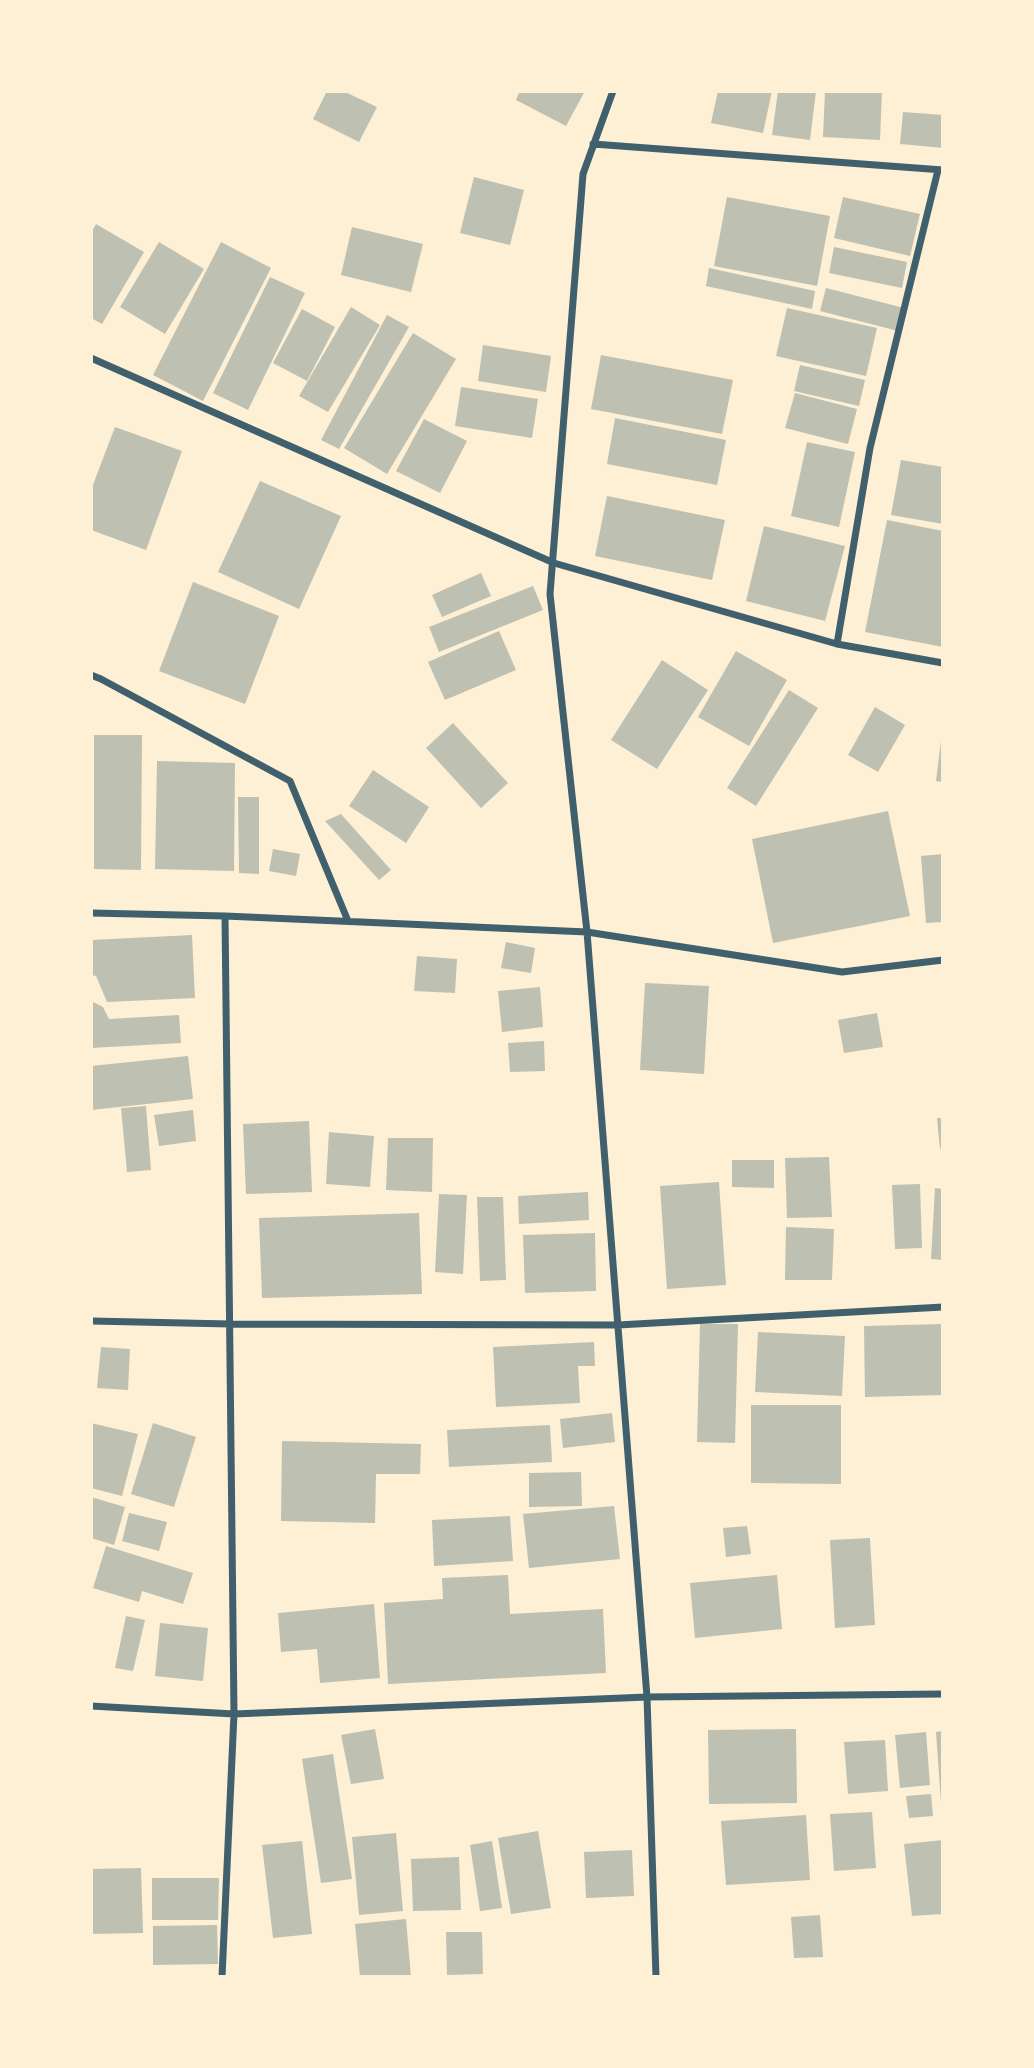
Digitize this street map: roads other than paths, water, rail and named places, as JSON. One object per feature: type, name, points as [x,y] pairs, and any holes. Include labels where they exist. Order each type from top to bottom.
[{"type":"street","points":[[613,91],[583,174],[550,594],[587,932],[647,1697],[656,1977]]},
{"type":"street","points":[[593,144],[940,170],[870,448],[836,644]]},
{"type":"street","points":[[91,358],[554,563],[836,644],[943,663]]},
{"type":"street","points":[[91,676],[290,780],[348,921]]},
{"type":"street","points":[[91,912],[587,932],[842,972],[943,960]]},
{"type":"street","points":[[222,1977],[234,1714],[225,916]]},
{"type":"street","points":[[91,1321],[230,1325],[618,1325],[943,1307]]},
{"type":"street","points":[[91,1706],[234,1714],[647,1697],[943,1694]]}]
